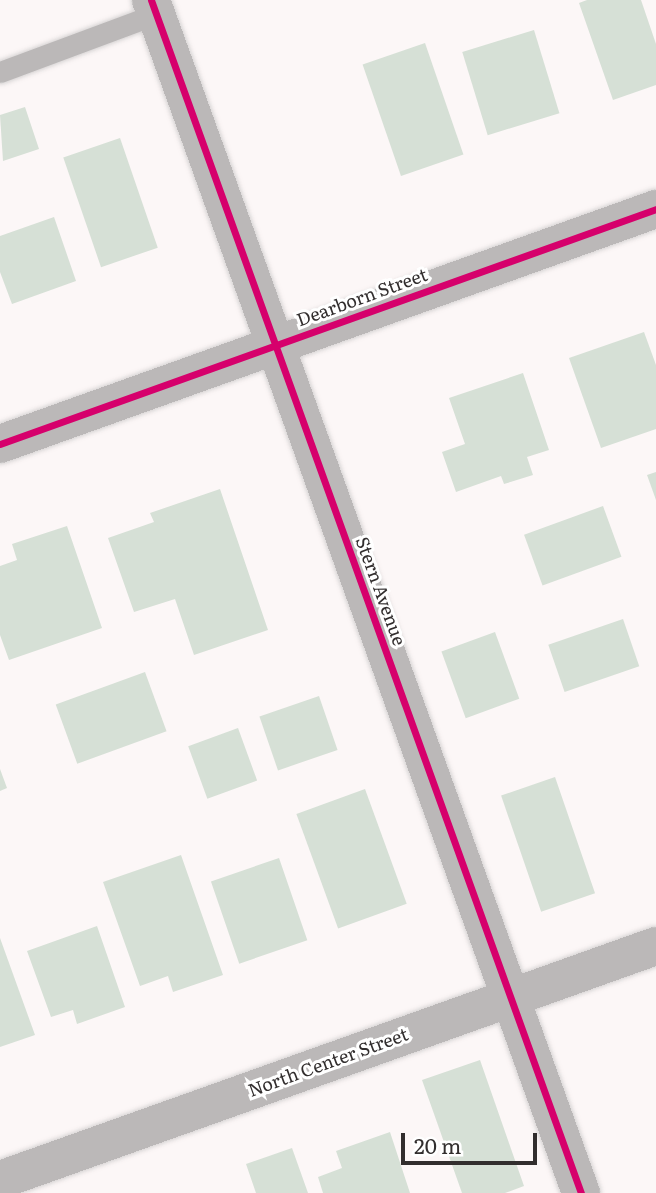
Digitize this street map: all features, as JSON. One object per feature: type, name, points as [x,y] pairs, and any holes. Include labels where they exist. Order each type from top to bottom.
[{"type":"street","name":"Stern Avenue","points":[[153,7],[581,1193]]},
{"type":"street","name":"Dearborn Street","points":[[0,444],[656,209]]},
{"type":"street","name":"North Center Street","points":[[0,1180],[656,946]]},
{"type":"lane","points":[[0,72],[153,7]]},
{"type":"building","points":[[587,0],[641,0],[656,44],[656,85],[613,100],[579,3]]},
{"type":"building","points":[[534,30],[559,113],[488,135],[462,52]]},
{"type":"building","points":[[425,43],[463,155],[401,176],[363,64]]},
{"type":"building","points":[[25,107],[39,149],[3,161],[0,115]]},
{"type":"building","points":[[120,138],[158,248],[101,267],[63,158]]},
{"type":"building","points":[[54,217],[76,281],[12,304],[0,272],[0,236]]},
{"type":"building","points":[[644,332],[656,365],[656,429],[601,448],[569,358]]},
{"type":"building","points":[[523,373],[549,450],[527,457],[533,475],[504,484],[501,476],[456,492],[442,452],[465,444],[449,398]]},
{"type":"building","points":[[656,472],[656,500],[647,475]]},
{"type":"building","points":[[220,489],[268,630],[194,655],[175,599],[134,612],[108,538],[154,522],[150,513]]},
{"type":"building","points":[[603,506],[621,557],[543,585],[524,535]]},
{"type":"building","points":[[67,526],[102,628],[9,660],[0,635],[0,566],[17,560],[12,544]]},
{"type":"building","points":[[623,619],[639,666],[565,692],[548,645]]},
{"type":"building","points":[[495,632],[519,699],[466,718],[441,651]]},
{"type":"building","points":[[145,672],[167,731],[77,764],[56,704]]},
{"type":"building","points":[[319,696],[338,750],[278,770],[259,717]]},
{"type":"building","points":[[238,728],[257,781],[207,799],[188,746]]},
{"type":"building","points":[[0,769],[7,788],[0,791]]},
{"type":"building","points":[[555,777],[595,893],[541,912],[501,796]]},
{"type":"building","points":[[365,789],[407,904],[338,929],[296,814]]},
{"type":"building","points":[[181,855],[223,975],[173,992],[168,976],[140,986],[103,882]]},
{"type":"building","points":[[279,858],[307,940],[239,964],[211,881]]},
{"type":"building","points":[[97,926],[125,1007],[77,1024],[73,1010],[51,1017],[27,951]]},
{"type":"building","points":[[0,938],[35,1035],[0,1047]]},
{"type":"building","points":[[480,1060],[524,1186],[505,1193],[462,1193],[422,1080]]},
{"type":"building","points":[[390,1132],[410,1193],[323,1193],[318,1177],[342,1168],[336,1151]]},
{"type":"building","points":[[292,1148],[308,1193],[256,1193],[246,1164]]},
{"type":"cycle path","points":[[151,0],[581,1193]]},
{"type":"cycle path","points":[[0,444],[656,209]]}]
